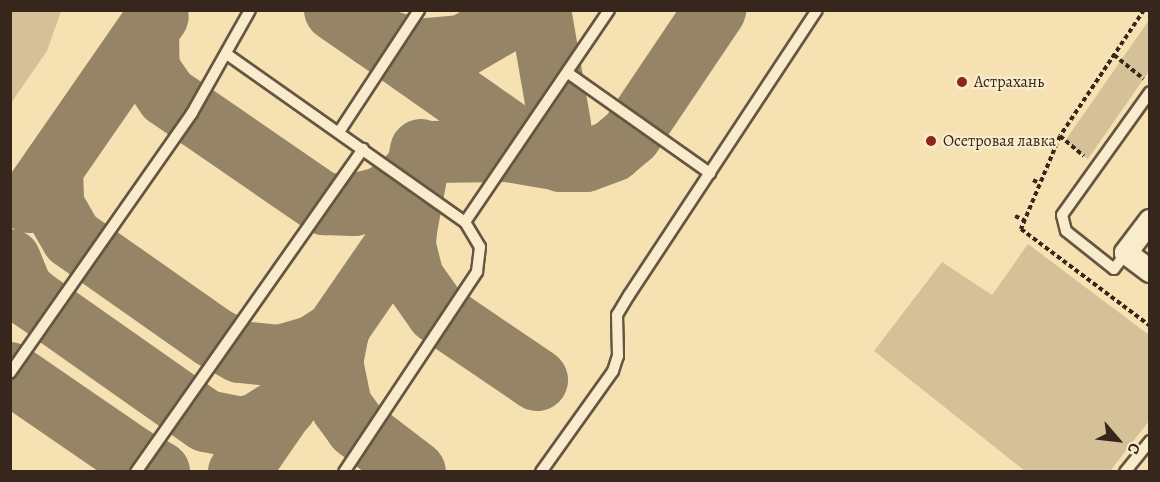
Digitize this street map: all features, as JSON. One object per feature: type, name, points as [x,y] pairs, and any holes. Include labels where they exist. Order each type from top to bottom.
[{"type":"street","points":[[1149,221],[1126,253],[1149,271]]},
{"type":"lane","points":[[10,373],[96,255],[228,56],[250,10]]},
{"type":"lane","points":[[339,132],[419,10]]},
{"type":"lane","points":[[465,222],[609,10]]},
{"type":"lane","points":[[542,471],[613,371],[618,356],[617,315],[817,10]]},
{"type":"lane","points":[[228,56],[363,148],[465,222],[480,247],[477,273],[344,471]]},
{"type":"lane","points":[[568,73],[710,172]]},
{"type":"lane","points":[[1126,253],[1114,269],[1066,231],[1062,215],[1149,92]]},
{"type":"lane","points":[[136,471],[363,148]]},
{"type":"lane","points":[[1125,471],[1149,441]]},
{"type":"path","points":[[1144,10],[1060,136],[1021,229],[1149,326]]},
{"type":"path","points":[[1113,56],[1149,84]]},
{"type":"path","points":[[1033,180],[1040,183]]},
{"type":"path","points":[[1015,216],[1024,220]]},
{"type":"shaded area","points":[[11,10],[61,11],[47,51],[11,103]]},
{"type":"shaded area","points":[[1149,20],[1149,71],[1088,159],[1065,141]]},
{"type":"shaded area","points":[[1028,244],[1149,335],[1149,421],[1110,471],[1025,471],[874,351],[942,262],[992,295]]},
{"type":"taxiway","points":[[335,10],[374,37],[417,50],[463,46],[506,21]]},
{"type":"taxiway","points":[[540,10],[560,125]]},
{"type":"taxiway","points":[[374,37],[536,151],[561,161],[585,161],[612,151],[631,135],[715,10]]},
{"type":"taxiway","points":[[29,202],[158,16]]},
{"type":"taxiway","points":[[148,31],[149,70],[167,96],[324,204],[354,205],[383,197],[404,183],[430,152],[507,151],[549,158]]},
{"type":"taxiway","points":[[421,150],[406,230],[405,246],[413,278],[437,312],[537,380]]},
{"type":"taxiway","points":[[52,169],[53,205],[72,238],[213,337],[240,352],[280,356],[314,346],[339,330]]},
{"type":"taxiway","points":[[239,472],[406,230]]},
{"type":"taxiway","points":[[10,260],[22,289],[31,298],[206,421],[242,428],[257,424],[286,406]]},
{"type":"taxiway","points":[[338,332],[332,362],[341,406],[356,427],[415,472]]},
{"type":"taxiway","points":[[10,373],[132,457],[159,472]]},
{"type":"place","name":"Астрахань","points":[[962,82]]},
{"type":"place","name":"Осетровая лавка","points":[[931,141]]}]
